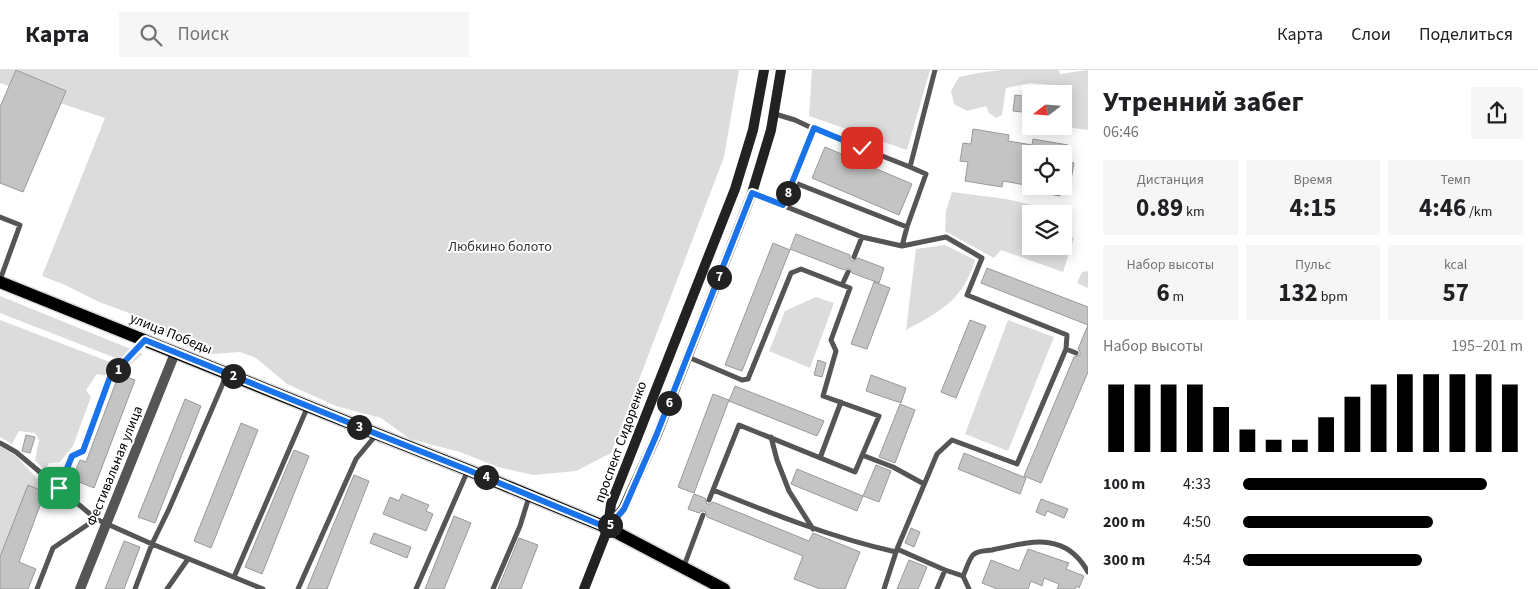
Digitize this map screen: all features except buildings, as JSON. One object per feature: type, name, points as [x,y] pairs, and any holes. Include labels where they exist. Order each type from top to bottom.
[{"type":"main road","name":"проспект Сидоренко","points":[[608,528],[610,504],[735,188],[753,130],[764,70]]},
{"type":"main road","name":"проспект Сидоренко","points":[[608,528],[624,509],[656,436],[752,193],[775,114],[781,70]]},
{"type":"main road","name":"улица Победы","points":[[0,281],[608,528],[724,589]]},
{"type":"main road","points":[[584,589],[608,528]]},
{"type":"street","name":"Фестивальная улица","points":[[80,589],[175,352]]},
{"type":"lane","points":[[910,167],[934,70]]},
{"type":"lane","points":[[775,114],[795,120],[926,174],[902,246]]},
{"type":"lane","points":[[783,205],[814,128]]},
{"type":"lane","points":[[793,182],[907,227]]},
{"type":"lane","points":[[752,193],[862,237],[902,246],[946,237],[982,258],[967,295],[1067,335],[1066,349],[1017,464],[952,440],[937,454],[896,551],[884,589]]},
{"type":"lane","points":[[0,217],[20,225],[0,281]]},
{"type":"lane","points":[[854,257],[862,237]]},
{"type":"lane","points":[[688,356],[742,380],[748,379],[791,274],[800,269],[850,288],[831,340],[836,351],[823,396],[879,416],[855,472],[739,424],[709,500]]},
{"type":"lane","points":[[842,285],[848,272]]},
{"type":"lane","points":[[59,488],[72,456],[83,451],[110,377],[145,340]]},
{"type":"lane","points":[[1066,349],[1076,354]]},
{"type":"lane","points":[[135,589],[152,544],[227,374]]},
{"type":"lane","points":[[820,458],[841,402]]},
{"type":"lane","points":[[234,577],[308,406]]},
{"type":"lane","points":[[298,589],[356,459],[377,434]]},
{"type":"lane","points":[[771,437],[777,460],[789,490],[814,529]]},
{"type":"lane","points":[[0,443],[16,452],[96,519],[263,589]]},
{"type":"lane","points":[[862,455],[893,467],[924,484]]},
{"type":"lane","points":[[416,589],[468,470]]},
{"type":"lane","points":[[713,490],[814,529],[866,546],[896,551],[963,576],[970,589]]},
{"type":"lane","points":[[493,589],[520,526],[530,495]]},
{"type":"lane","points":[[683,567],[703,515]]},
{"type":"lane","points":[[37,589],[53,548],[96,519]]},
{"type":"lane","points":[[963,576],[973,555],[1023,542],[1040,541],[1056,544],[1068,550],[1082,560],[1088,572]]},
{"type":"lane","points":[[167,589],[188,559]]},
{"type":"lane","points":[[937,589],[945,570]]},
{"type":"green space","name":"Любкино болото","points":[[0,70],[739,70],[724,157],[611,453],[576,471],[533,475],[498,467],[460,452],[410,439],[381,418],[336,406],[287,384],[256,358],[240,352],[212,354],[188,342],[169,337],[129,313],[99,302],[42,276],[105,118],[0,83]]},
{"type":"green space","points":[[812,70],[930,70],[907,150],[809,116]]},
{"type":"green space","points":[[1002,70],[1059,70],[1060,74],[1088,70],[1088,130],[1072,128],[1072,85],[1030,83],[1006,88],[1002,115],[996,118],[989,113],[986,106],[967,111],[954,104],[951,91],[959,77]]},
{"type":"green space","points":[[952,192],[1006,199],[1032,205],[1022,205],[1022,255],[1068,255],[1063,272],[1001,250],[994,258],[945,231],[946,211]]},
{"type":"green space","points":[[945,245],[975,260],[970,274],[957,295],[949,303],[930,317],[906,330],[916,249]]},
{"type":"green space","points":[[1088,271],[1088,288],[1077,283],[1082,272]]},
{"type":"green space","points":[[0,296],[143,354],[131,364],[0,313]]},
{"type":"green space","points":[[816,297],[834,303],[810,368],[769,351],[785,311]]},
{"type":"green space","points":[[0,320],[115,364],[106,376],[97,374],[86,390],[91,397],[73,446],[60,462],[49,463],[45,471],[35,460],[39,440],[35,433],[19,431],[12,444],[0,437]]},
{"type":"green space","points":[[1008,320],[1054,337],[1008,451],[965,434]]},
{"type":"green space","points":[[0,446],[16,456],[47,489],[8,589],[0,589]]},
{"type":"route","points":[[59,488],[72,456],[83,451],[110,377],[145,340],[608,528],[624,509],[656,436],[752,193],[783,205],[814,128],[862,148]]}]
